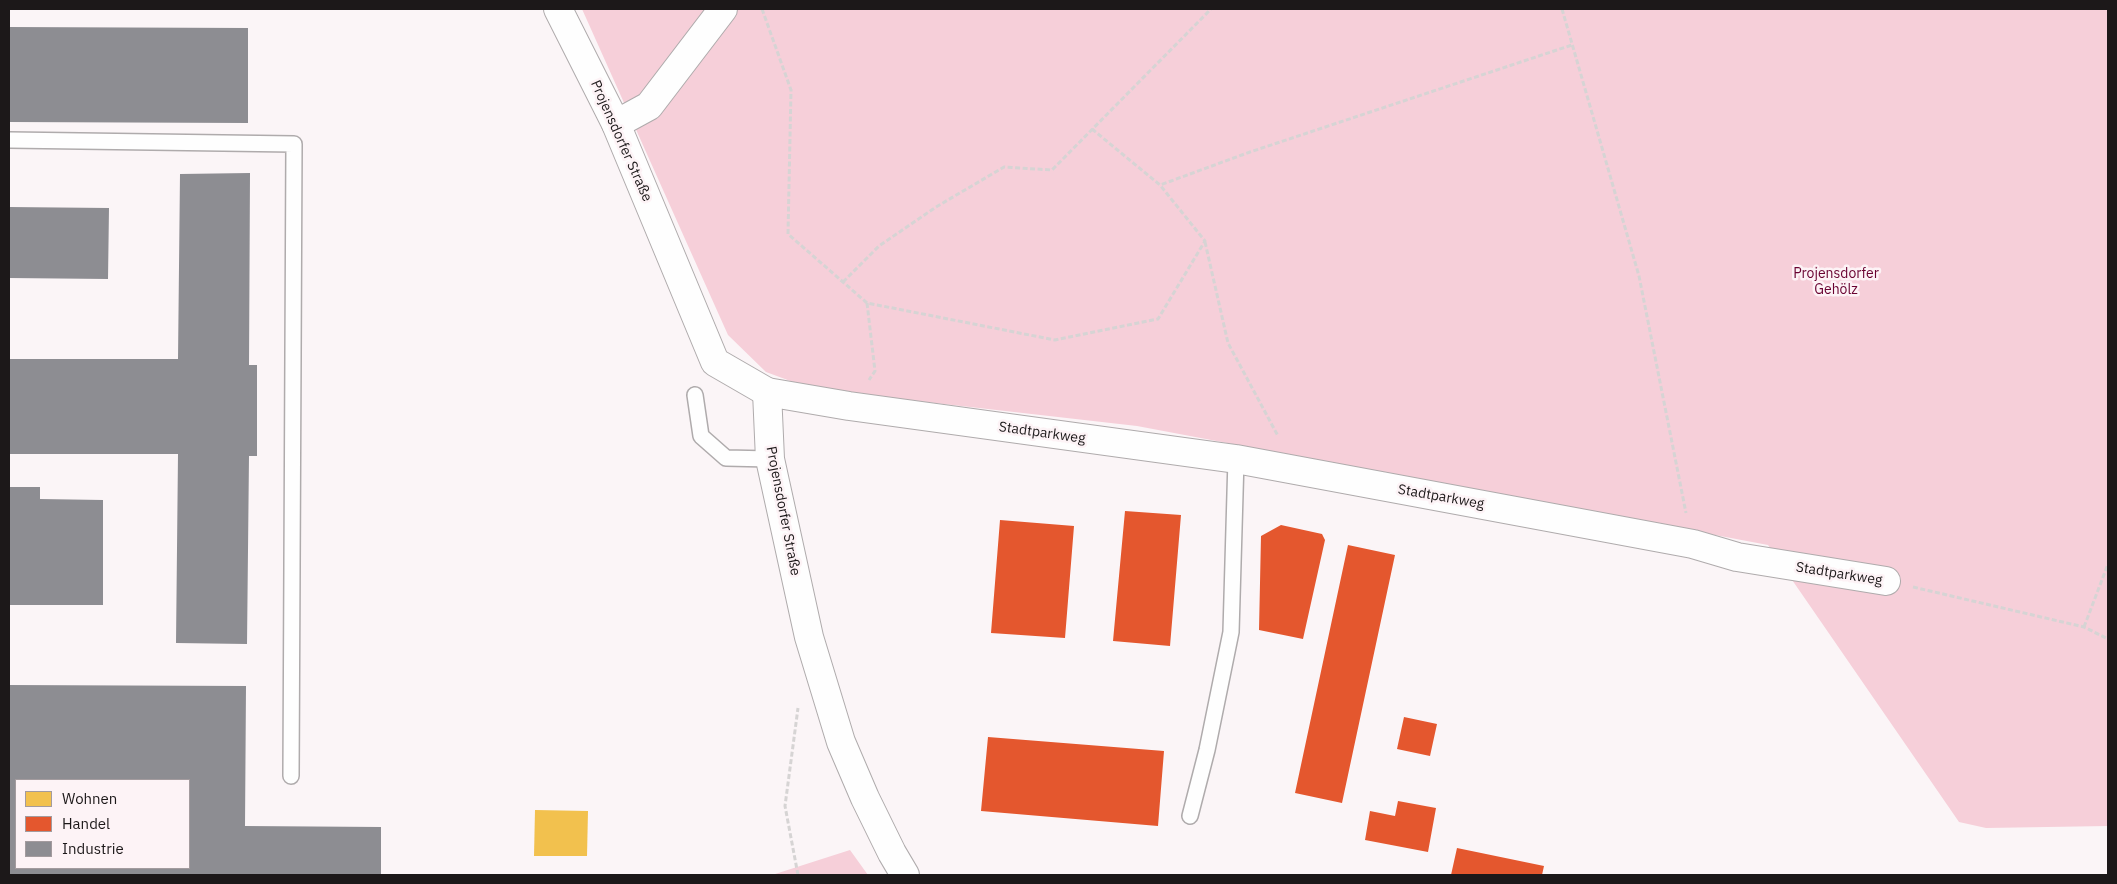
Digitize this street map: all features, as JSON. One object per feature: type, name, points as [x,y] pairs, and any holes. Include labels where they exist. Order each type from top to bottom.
[{"type":"street","name":"Projensdorfer Straße","points":[[558,9],[616,124],[715,362],[767,392],[770,459],[809,636],[841,742],[869,806],[905,875]]},
{"type":"street","points":[[616,124],[649,106],[723,9]]},
{"type":"street","name":"Stadtparkweg","points":[[767,392],[849,406],[1236,459],[1693,544],[1737,557],[1886,581]]},
{"type":"lane","points":[[9,140],[294,144],[291,776]]},
{"type":"lane","points":[[695,395],[701,436],[726,458],[770,459]]},
{"type":"lane","points":[[1190,816],[1207,750],[1230,632],[1236,459]]},
{"type":"path","points":[[762,9],[791,90],[788,234],[867,303],[1055,340],[1158,319],[1205,241]]},
{"type":"path","points":[[843,282],[879,246],[936,207],[1004,167],[1052,170],[1211,9]]},
{"type":"path","points":[[1562,9],[1639,276],[1693,544]]},
{"type":"path","points":[[1160,185],[1250,152],[1572,45]]},
{"type":"path","points":[[1092,129],[1160,185],[1205,241],[1228,343],[1295,470]]},
{"type":"path","points":[[849,406],[875,372],[867,303]]},
{"type":"path","points":[[2084,627],[2108,564]]},
{"type":"path","name":"Stadtparkweg","points":[[1886,581],[2084,627],[2108,639]]},
{"type":"path","points":[[798,875],[785,806],[799,702]]},
{"type":"green space","name":"Projensdorfer Gehölz","points":[[582,9],[2108,9],[2108,826],[1986,828],[1959,822],[1768,545],[1137,426],[812,389],[766,372],[728,335]]},
{"type":"green space","points":[[850,850],[868,875],[772,875]]},
{"type":"building: Wohnen","points":[[535,810],[588,811],[587,856],[534,856]]},
{"type":"building: Handel","points":[[1125,511],[1181,515],[1170,646],[1113,641]]},
{"type":"building: Handel","points":[[1000,520],[1074,526],[1065,638],[991,633]]},
{"type":"building: Handel","points":[[1281,525],[1322,534],[1325,540],[1303,639],[1259,630],[1261,536]]},
{"type":"building: Handel","points":[[1348,545],[1395,555],[1342,803],[1295,793]]},
{"type":"building: Handel","points":[[1404,717],[1437,724],[1430,756],[1397,749]]},
{"type":"building: Handel","points":[[988,737],[1164,751],[1158,826],[981,811]]},
{"type":"building: Handel","points":[[1398,801],[1436,808],[1428,852],[1365,840],[1370,811],[1395,816]]},
{"type":"building: Handel","points":[[1457,848],[1544,866],[1542,875],[1451,875]]},
{"type":"building: Industrie","points":[[9,27],[248,28],[248,123],[9,122]]},
{"type":"building: Industrie","points":[[250,173],[249,365],[257,365],[257,456],[249,456],[247,644],[176,643],[178,454],[9,454],[9,359],[178,359],[180,174]]},
{"type":"building: Industrie","points":[[9,207],[109,208],[108,279],[9,278]]},
{"type":"building: Industrie","points":[[9,487],[40,487],[40,499],[103,500],[103,605],[9,605]]},
{"type":"building: Industrie","points":[[9,685],[246,686],[245,826],[381,827],[381,875],[9,875]]}]
